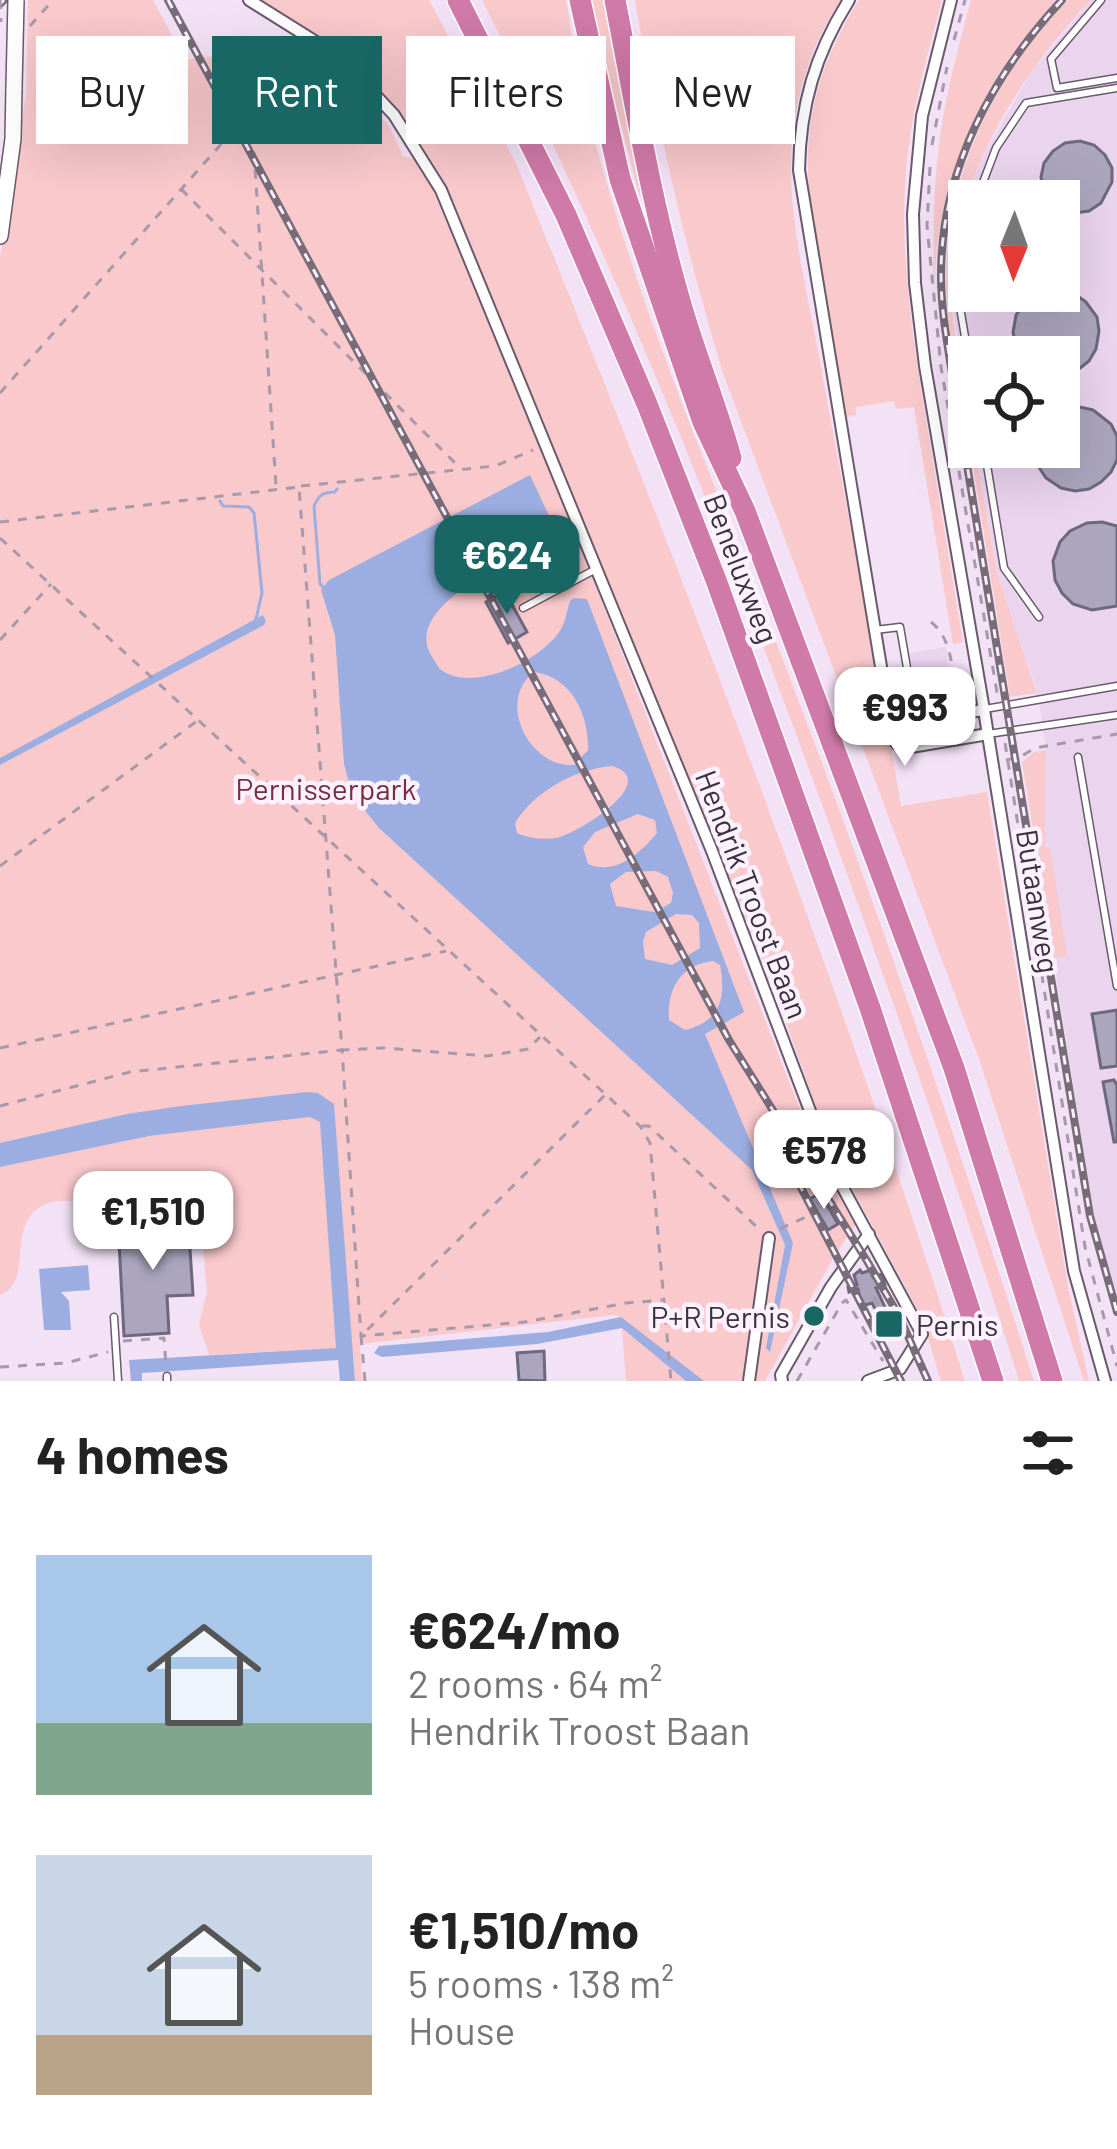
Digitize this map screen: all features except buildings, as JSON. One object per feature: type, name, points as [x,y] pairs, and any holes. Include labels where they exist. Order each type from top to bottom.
[{"type":"highway","name":"Beneluxweg","points":[[458,0],[566,215],[716,580],[870,1008],[992,1381]]},
{"type":"highway","points":[[580,0],[620,179],[703,422],[746,511]]},
{"type":"highway","points":[[615,0],[668,257],[746,511]]},
{"type":"highway","name":"Beneluxweg","points":[[746,511],[954,1068],[1052,1381]]},
{"type":"street","points":[[0,236],[13,139],[16,0]]},
{"type":"street","name":"Hendrik Troost Baan","points":[[249,0],[340,57],[394,116],[441,190],[712,851],[830,1164],[922,1334],[909,1354]]},
{"type":"street","points":[[849,0],[810,80],[800,136],[800,170],[887,727],[897,744],[911,746],[988,734]]},
{"type":"street","name":"Butaanweg","points":[[951,0],[922,116],[915,170],[915,283],[1074,1271],[1106,1381]]},
{"type":"street","points":[[0,178],[14,88]]},
{"type":"street","points":[[886,703],[903,718],[916,720],[984,710]]},
{"type":"street","points":[[748,1381],[772,1234]]},
{"type":"street","points":[[782,1381],[781,1375],[831,1287],[869,1234]]},
{"type":"street","points":[[868,1381],[900,1369],[909,1354]]},
{"type":"lane","points":[[1101,0],[1051,58],[1057,88],[1117,78]]},
{"type":"lane","points":[[984,180],[996,148],[1026,103],[1117,88]]},
{"type":"lane","points":[[987,468],[1004,568],[1040,617]]},
{"type":"lane","points":[[523,608],[596,569]]},
{"type":"lane","points":[[875,630],[900,626],[923,744]]},
{"type":"lane","points":[[984,710],[1117,686]]},
{"type":"lane","points":[[988,734],[1117,715]]},
{"type":"lane","points":[[1078,758],[1116,986]]},
{"type":"lane","points":[[114,1317],[118,1381]]},
{"type":"path","points":[[954,40],[965,0]]},
{"type":"path","points":[[0,394],[221,144]]},
{"type":"path","points":[[253,144],[276,488]]},
{"type":"path","points":[[181,189],[461,469]]},
{"type":"path","points":[[0,522],[495,466],[544,446]]},
{"type":"path","points":[[299,487],[365,1381]]},
{"type":"path","points":[[0,538],[640,1126],[650,1143],[671,1381]]},
{"type":"path","points":[[0,640],[51,584]]},
{"type":"path","points":[[931,622],[947,642],[958,714]]},
{"type":"path","points":[[0,866],[198,720]]},
{"type":"path","points":[[992,761],[1020,757],[1035,748],[1117,734]]},
{"type":"path","points":[[0,1048],[448,950]]},
{"type":"path","points":[[0,1106],[130,1072],[341,1050],[509,1054],[528,1049],[541,1036]]},
{"type":"path","points":[[361,1336],[606,1094]]},
{"type":"path","points":[[640,1126],[649,1126],[772,1234],[806,1217]]},
{"type":"path","points":[[874,1297],[909,1354]]},
{"type":"path","points":[[361,1336],[525,1322],[664,1300]]},
{"type":"path","points":[[797,1381],[847,1300],[891,1372]]},
{"type":"path","points":[[0,1367],[66,1363],[116,1346],[164,1338],[167,1378]]},
{"type":"shaded area","points":[[1091,0],[1117,0],[1117,1300],[1096,1231],[1037,854],[1045,849],[1043,725],[1035,684],[996,569],[979,468],[1080,468],[1080,336],[957,336],[953,312],[1080,312],[1080,180],[972,180],[1033,70]]},
{"type":"shaded area","points":[[946,647],[955,706],[930,710],[919,705],[910,653]]},
{"type":"green space","name":"Pernisserpark","points":[[28,0],[153,0],[172,36],[36,36],[36,144],[188,144],[188,60],[212,56],[212,144],[382,144],[382,118],[403,156],[417,160],[547,461],[820,1161],[855,1225],[765,1381],[626,1381],[621,1317],[614,1315],[360,1344],[362,1381],[355,1381],[353,1355],[336,1348],[209,1355],[199,1325],[207,1291],[200,1214],[102,1220],[76,1201],[46,1204],[26,1224],[16,1277],[0,1295],[0,1167],[99,1145],[0,1160],[0,258],[26,94]]},
{"type":"green space","points":[[260,0],[429,0],[448,36],[406,36],[406,123],[382,92],[382,36],[318,36]]},
{"type":"green space","points":[[482,0],[566,0],[573,36],[500,36]]},
{"type":"green space","points":[[592,0],[606,0],[643,193],[639,194],[606,67],[606,36],[599,36]]},
{"type":"green space","points":[[635,0],[841,0],[811,58],[795,121],[795,36],[642,36]]},
{"type":"green space","points":[[859,0],[942,0],[912,127],[904,235],[917,362],[963,642],[953,644],[914,407],[896,409],[894,401],[856,407],[856,415],[847,417],[811,209],[808,152],[815,100],[832,50]]},
{"type":"green space","points":[[971,0],[1056,0],[1005,65],[948,180],[934,290],[936,176],[949,86]]},
{"type":"green space","points":[[1068,0],[1091,0],[1014,98],[973,180],[961,180],[993,101],[1040,31]]},
{"type":"green space","points":[[420,144],[506,144],[515,161],[752,766],[863,1072],[965,1381],[941,1381],[922,1318],[831,1149],[768,972],[451,198]]},
{"type":"green space","points":[[552,144],[597,144],[652,323],[877,914],[1034,1381],[1019,1381],[951,1170],[790,717],[710,509]]},
{"type":"green space","points":[[664,144],[793,144],[792,189],[802,269],[901,806],[987,792],[1068,1287],[1089,1381],[1084,1381],[979,1059],[723,373]]},
{"type":"green space","points":[[948,312],[953,312],[956,336],[951,336]]},
{"type":"green space","points":[[973,468],[979,468],[996,569],[1037,693],[1010,697]]},
{"type":"green space","points":[[1046,750],[1045,848],[1050,847],[1067,955],[1054,958],[1022,762]]},
{"type":"water","points":[[530,475],[572,565],[551,571],[519,565],[481,578],[444,604],[426,640],[440,669],[454,676],[488,676],[541,651],[562,627],[570,601],[587,599],[744,1012],[705,1034],[793,1243],[770,1352],[766,1348],[785,1245],[752,1170],[379,828],[352,794],[344,764],[335,635],[321,590],[329,580]],"holes":[[[534,672],[547,675],[576,700],[588,750],[574,765],[543,756],[532,745],[518,715],[523,684]],[[612,766],[625,773],[628,783],[611,806],[567,834],[546,839],[517,833],[515,823],[533,801],[584,772]],[[638,814],[655,820],[657,833],[618,865],[588,864],[583,847],[595,832]],[[656,871],[668,877],[671,903],[654,912],[616,906],[610,884],[626,872]],[[676,914],[692,915],[699,923],[700,948],[672,965],[645,959],[646,932]],[[713,961],[720,965],[721,998],[706,1021],[685,1030],[669,1020],[669,1009],[678,980],[692,968]]]},
{"type":"water","points":[[263,615],[264,625],[0,765],[0,758]]},
{"type":"water","points":[[307,1092],[334,1104],[355,1381],[340,1381],[338,1360],[142,1373],[142,1381],[131,1381],[129,1360],[336,1348],[320,1122],[310,1117],[149,1136],[0,1167],[0,1143],[127,1114]]},
{"type":"water","points":[[88,1265],[90,1290],[61,1292],[69,1301],[71,1330],[44,1330],[39,1269]]},
{"type":"water","points":[[621,1317],[704,1381],[686,1381],[622,1328],[537,1344],[382,1357],[374,1353],[379,1346],[548,1332]]},
{"type":"waterway","points":[[323,587],[314,506],[322,495],[337,489]]},
{"type":"waterway","points":[[220,501],[223,506],[249,507],[254,513],[262,593],[256,619]]},
{"type":"railway","points":[[0,4],[4,0]]},
{"type":"railway","points":[[168,0],[729,1040],[867,1261],[899,1316],[928,1381]]},
{"type":"railway","points":[[1062,0],[1014,60],[975,126],[950,198],[941,287],[1090,1216],[1117,1312]]},
{"type":"railway","points":[[782,1151],[901,1381]]},
{"type":"place","name":"P+R Pernis","points":[[814,1316]]},
{"type":"place","name":"Pernis","points":[[889,1324]]}]
